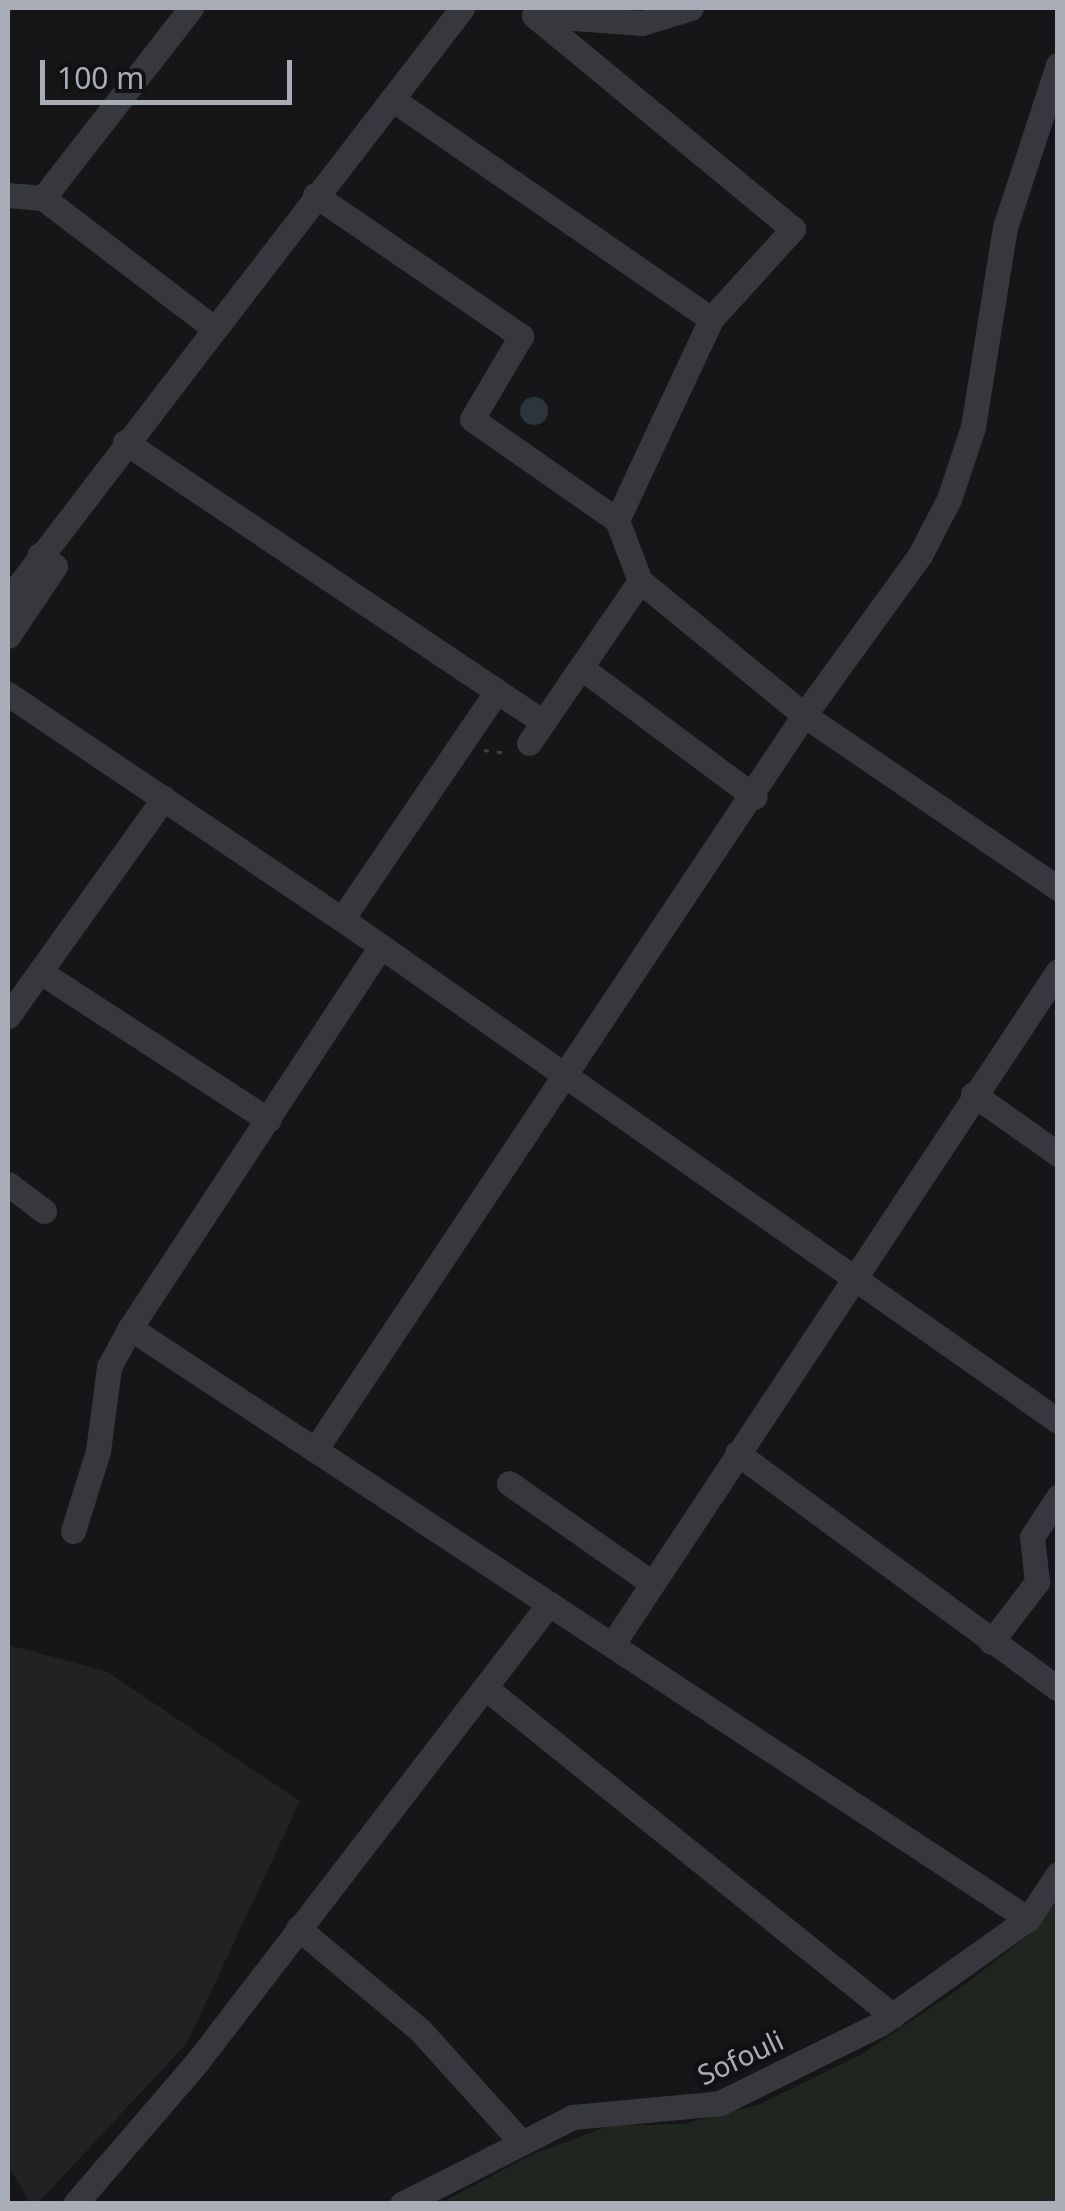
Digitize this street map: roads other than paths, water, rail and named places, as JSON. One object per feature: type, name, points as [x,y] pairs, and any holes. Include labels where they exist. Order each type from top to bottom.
[{"type":"street","points":[[43,198],[191,8]]},
{"type":"street","points":[[8,600],[125,442],[462,8]]},
{"type":"street","points":[[530,12],[642,23],[690,8]]},
{"type":"street","points":[[530,12],[793,229],[711,318],[617,520],[626,558],[640,581],[804,715],[1058,888]]},
{"type":"street","points":[[315,1450],[755,797],[804,715],[920,555],[949,498],[972,427],[1005,227],[1058,64]]},
{"type":"street","points":[[392,98],[711,318]]},
{"type":"street","points":[[8,195],[43,198],[215,329]]},
{"type":"street","points":[[315,195],[521,336],[472,419],[617,520]]},
{"type":"street","points":[[125,442],[494,694],[536,732],[640,581]]},
{"type":"street","points":[[8,636],[56,566],[40,555]]},
{"type":"street","points":[[583,669],[755,797]]},
{"type":"street","points":[[8,694],[568,1075],[1058,1421]]},
{"type":"street","points":[[342,919],[494,694]]},
{"type":"street","points":[[8,1016],[164,798]]},
{"type":"street","points":[[73,1531],[98,1451],[109,1367],[130,1328],[381,946]]},
{"type":"street","points":[[612,1646],[854,1274],[1058,971]]},
{"type":"street","points":[[42,973],[268,1120]]},
{"type":"street","points":[[973,1094],[1058,1154]]},
{"type":"street","points":[[8,1184],[44,1211]]},
{"type":"street","points":[[130,1328],[1028,1920]]},
{"type":"street","points":[[737,1452],[1058,1689]]},
{"type":"street","points":[[508,1483],[652,1583]]},
{"type":"street","points":[[991,1642],[1036,1582],[1032,1536],[1058,1497]]},
{"type":"street","points":[[75,2203],[197,2062],[488,1689],[549,1604]]},
{"type":"street","points":[[488,1689],[893,2016]]},
{"type":"street","name":"Sofouli","points":[[402,2204],[573,2118],[611,2109],[694,2110],[720,2103],[893,2016],[1028,1920],[1056,1880]]},
{"type":"street","points":[[298,1928],[420,2030],[522,2143]]}]
